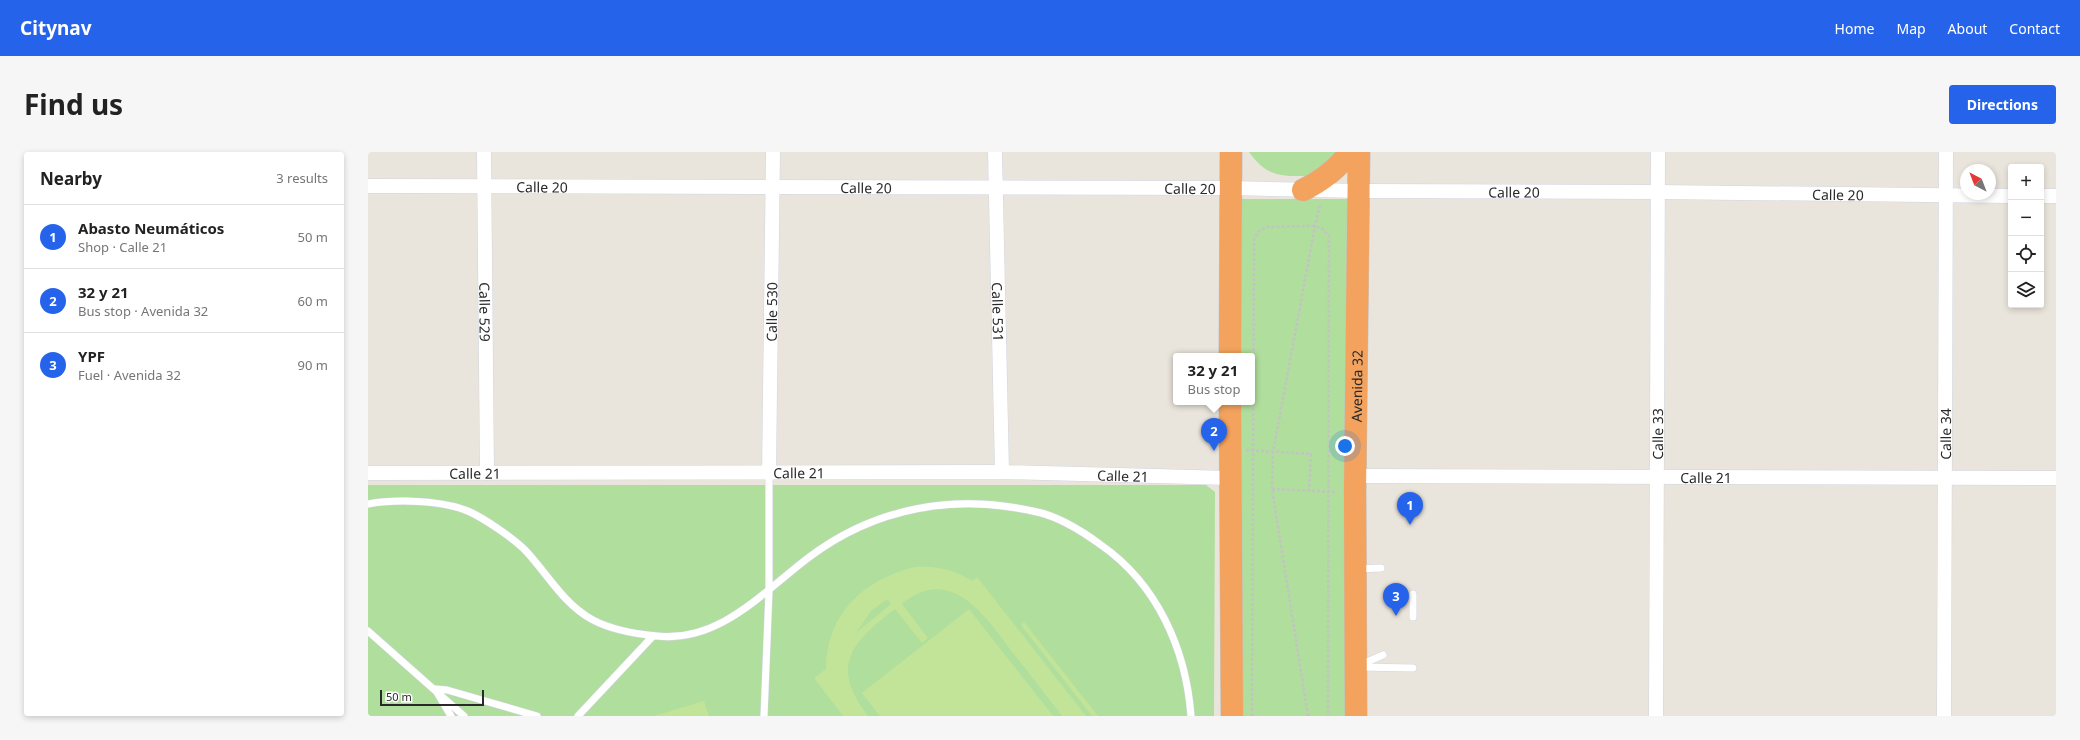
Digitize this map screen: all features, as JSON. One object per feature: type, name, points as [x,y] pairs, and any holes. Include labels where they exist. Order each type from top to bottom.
[{"type":"highway","points":[[1230,353],[1231,152]]},
{"type":"highway","points":[[1302,190],[1324,178],[1343,162],[1350,152]]},
{"type":"highway","name":"Avenida 32","points":[[1356,716],[1355,485],[1359,152]]},
{"type":"highway","points":[[1230,405],[1232,716]]},
{"type":"street","name":"Calle 529","points":[[484,152],[487,473]]},
{"type":"street","name":"Calle 530","points":[[769,473],[773,152]]},
{"type":"street","name":"Calle 531","points":[[995,152],[1002,472]]},
{"type":"street","name":"Calle 33","points":[[1656,716],[1658,152]]},
{"type":"street","name":"Calle 34","points":[[1944,716],[1946,152]]},
{"type":"street","name":"Calle 20","points":[[368,186],[1230,188],[1359,191],[1658,192],[2008,196]]},
{"type":"street","points":[[2044,196],[2056,196]]},
{"type":"street","name":"Calle 21","points":[[368,473],[1002,472],[1230,478]]},
{"type":"street","name":"Calle 21","points":[[1355,485],[1657,477],[2056,478]]},
{"type":"lane","points":[[764,716],[769,591],[769,473]]},
{"type":"lane","points":[[368,504],[393,501],[440,504],[469,512],[508,536],[524,549],[565,599],[592,620],[628,633],[668,637],[700,632],[736,615],[769,591],[808,558],[842,535],[891,514],[945,504],[996,505],[1039,512],[1079,529],[1113,553],[1144,585],[1167,620],[1182,660],[1190,697],[1191,716]]},
{"type":"lane","points":[[1355,569],[1381,568]]},
{"type":"lane","points":[[1413,594],[1413,617]]},
{"type":"lane","points":[[368,631],[464,716]]},
{"type":"lane","points":[[578,716],[653,636]]},
{"type":"lane","points":[[1356,667],[1383,655]]},
{"type":"lane","points":[[1356,667],[1413,668]]},
{"type":"lane","points":[[435,689],[451,716]]},
{"type":"lane","points":[[435,689],[454,692],[537,716]]},
{"type":"path","points":[[1308,716],[1272,489],[1273,452],[1315,226],[1320,205],[1327,205]]},
{"type":"path","points":[[1253,353],[1254,239],[1258,231],[1267,228],[1315,226],[1323,229],[1329,236],[1328,716]]},
{"type":"path","points":[[1252,716],[1253,405]]},
{"type":"path","points":[[1230,450],[1311,454],[1309,491]]},
{"type":"path","points":[[1272,489],[1328,492],[1355,485]]},
{"type":"green space","points":[[1249,152],[1339,152],[1311,176],[1301,176],[1276,174],[1269,171],[1262,167]]},
{"type":"green space","points":[[1238,199],[1347,199],[1346,716],[1238,716],[1238,405],[1255,405],[1255,353],[1238,353]]},
{"type":"green space","points":[[368,485],[1206,485],[1215,492],[1214,716],[368,716]]},
{"type":"green space","points":[[915,567],[930,567],[951,571],[972,581],[977,577],[1086,716],[1062,716],[991,624],[979,611],[966,600],[952,592],[936,589],[920,593],[902,604],[928,638],[922,643],[895,609],[867,632],[857,644],[851,656],[848,668],[850,682],[856,698],[868,716],[843,716],[814,678],[826,669],[828,649],[833,632],[841,616],[851,602],[864,590],[880,580]],"holes":[[[887,599],[891,604],[856,633],[871,611]]]},
{"type":"green space","points":[[969,609],[1053,716],[880,716],[862,693]]},
{"type":"green space","points":[[1024,622],[1098,716],[1092,716],[1021,625]]},
{"type":"green space","points":[[704,701],[709,716],[654,716]]},
{"type":"place","name":"32 y 21","points":[[1214,451]]},
{"type":"place","name":"Abasto Neumáticos","points":[[1410,525]]},
{"type":"place","name":"YPF","points":[[1396,616]]}]
